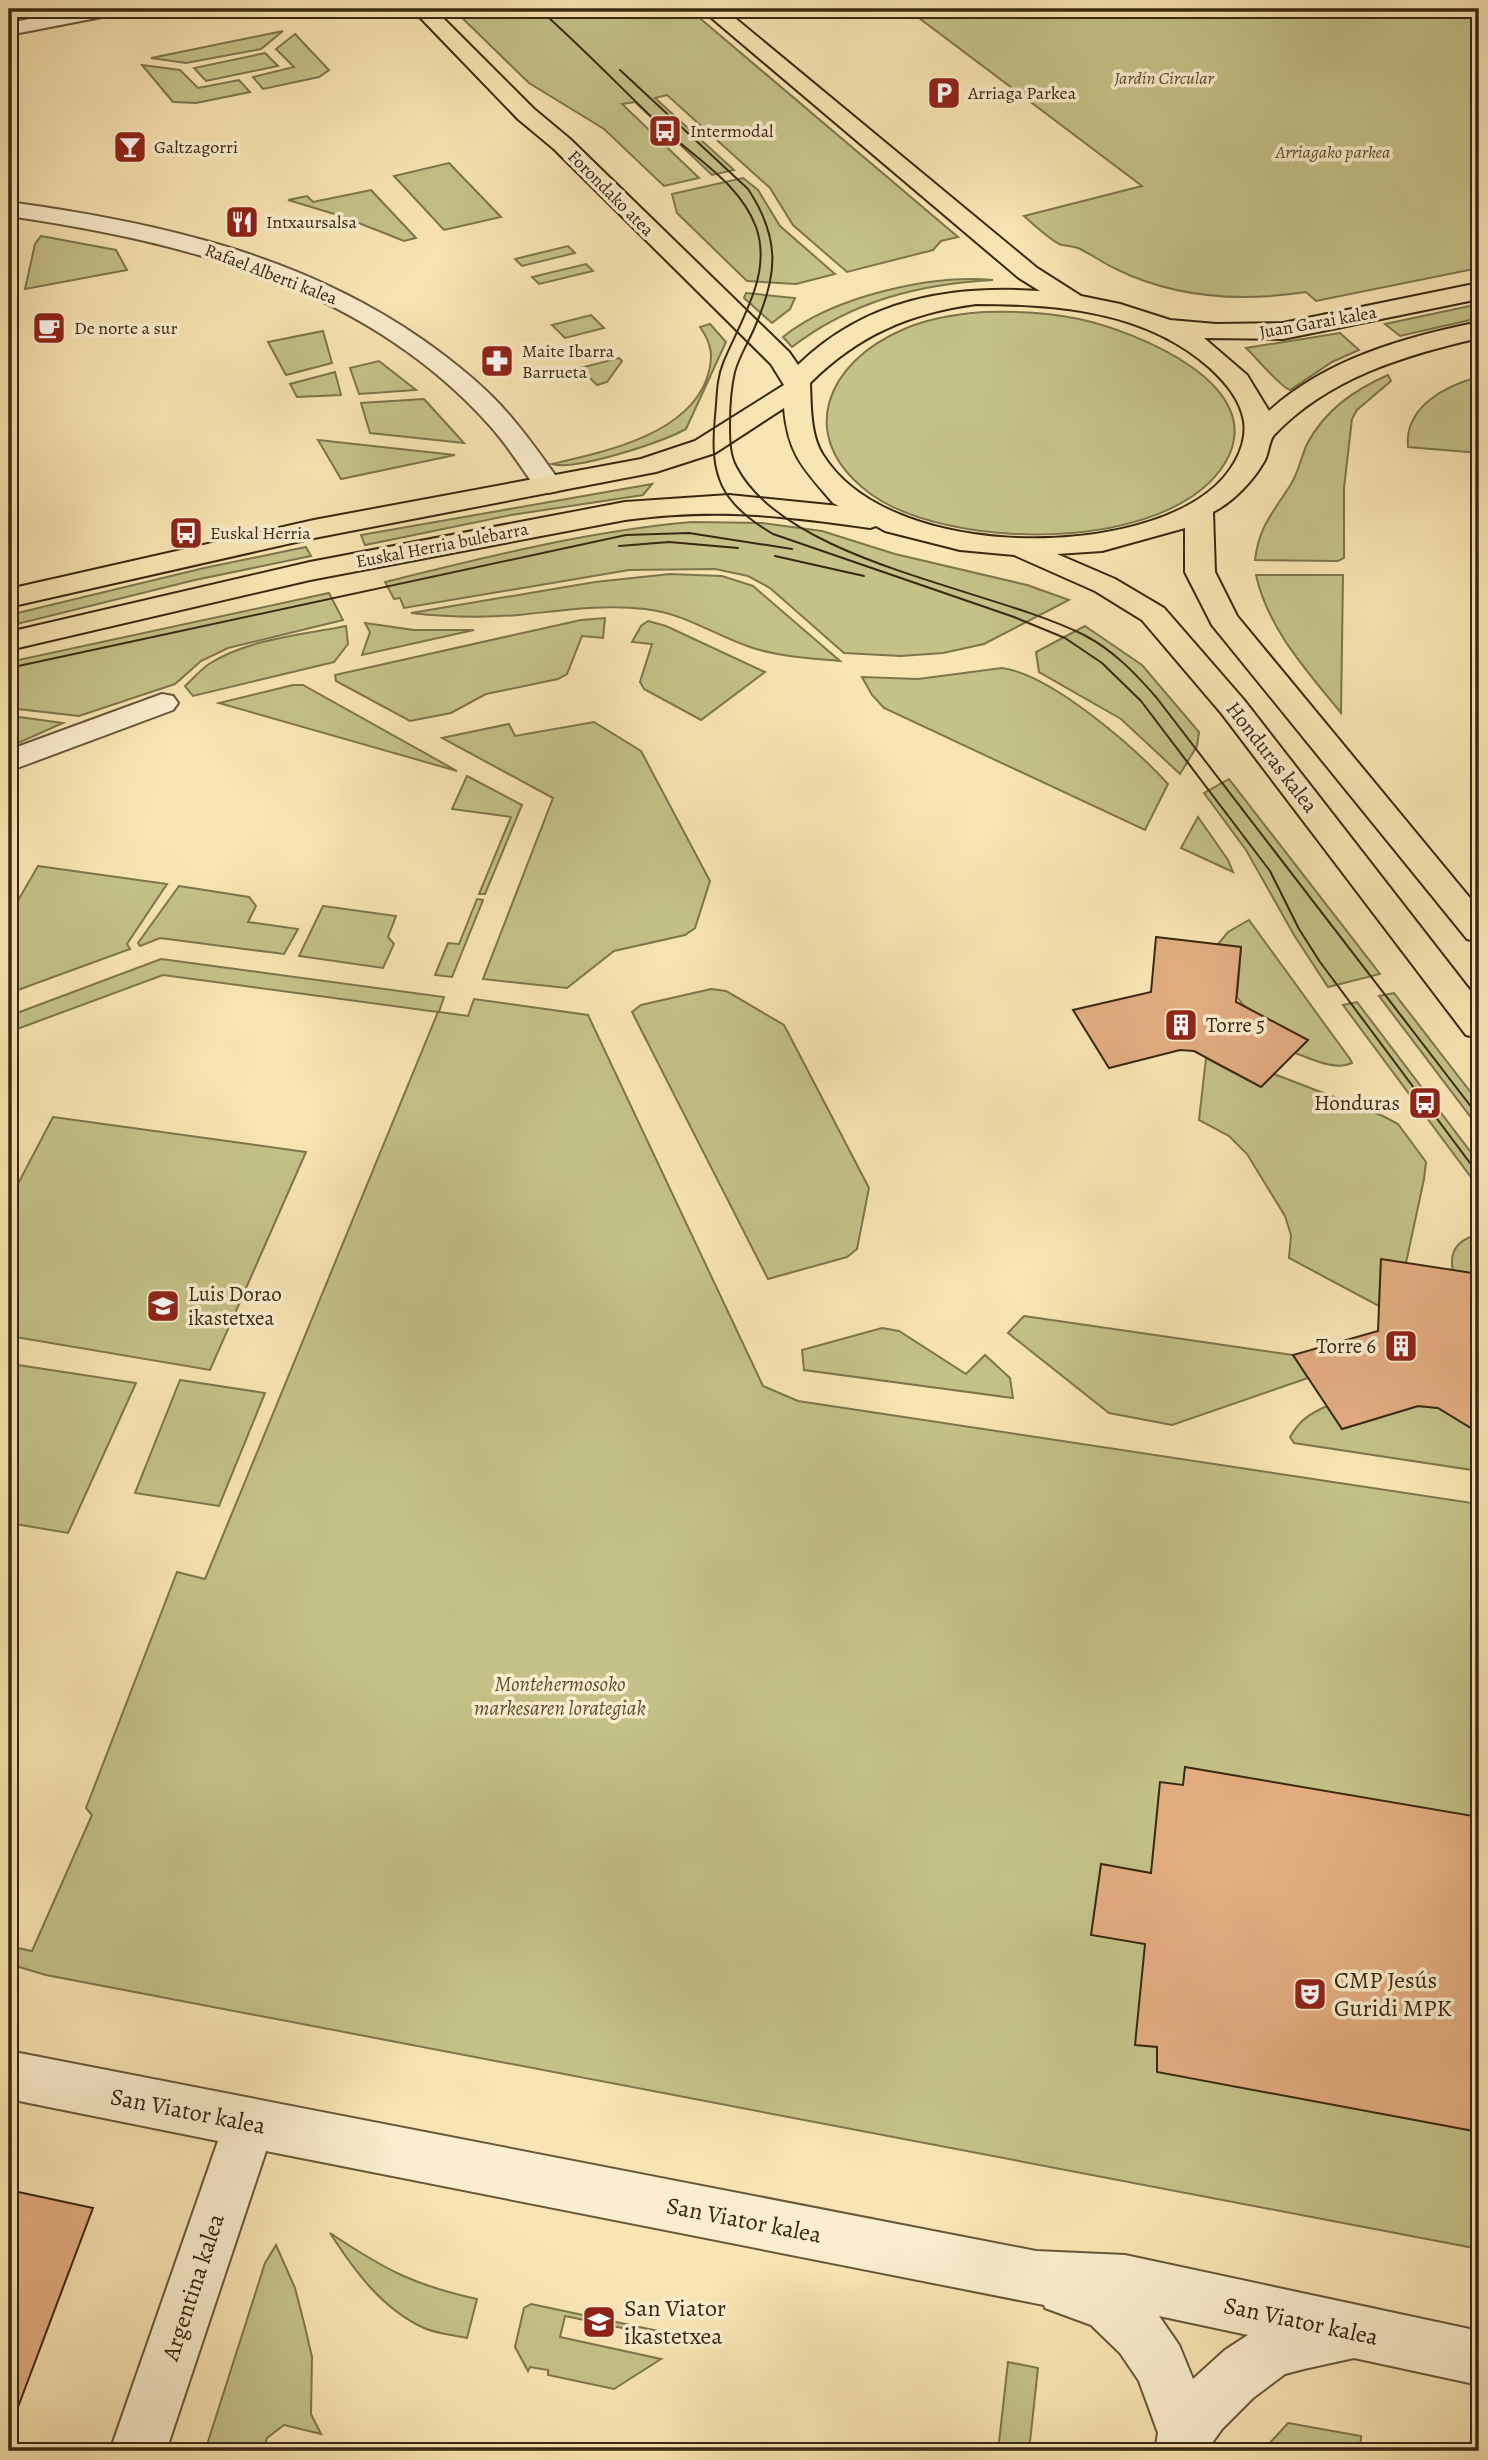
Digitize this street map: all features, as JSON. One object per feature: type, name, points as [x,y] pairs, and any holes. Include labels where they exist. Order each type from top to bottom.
[{"type":"main road","name":"Forondako atea","points":[[422,9],[526,114],[562,144],[780,358],[797,385]]},
{"type":"main road","points":[[711,9],[1028,273],[1080,302],[1154,324],[1188,340],[1222,363],[1241,384],[1254,405],[1261,433],[1245,473],[1226,493],[1199,512],[1161,528],[1117,540],[1068,547],[968,543],[923,534],[881,520],[827,483],[810,459],[797,416],[797,385]]},
{"type":"main road","name":"Juan Garai kalea","points":[[1154,324],[1216,332],[1283,331],[1479,290]]},
{"type":"main road","name":"Euskal Herria bulebarra","points":[[9,598],[290,534],[615,474],[684,456],[713,443],[797,385],[834,345],[870,322],[919,305],[976,296],[1031,297],[1080,302]]},
{"type":"main road","points":[[1261,433],[1298,400],[1362,362],[1402,348],[1479,330]]},
{"type":"main road","name":"Euskal Herria bulebarra","points":[[9,641],[310,571],[625,511],[730,503],[881,520]]},
{"type":"main road","points":[[1199,512],[1200,572],[1223,619],[1382,817],[1479,931]]},
{"type":"main road","name":"Honduras kalea","points":[[1016,547],[1105,585],[1153,614],[1249,728],[1479,1026]]},
{"type":"street","points":[[9,19],[58,9]]},
{"type":"street","points":[[9,29],[112,9]]},
{"type":"street","name":"Rafael Alberti kalea","points":[[9,209],[116,226],[203,247],[330,294],[390,327],[453,374],[524,449],[548,485]]},
{"type":"street","points":[[9,761],[162,703]]},
{"type":"street","name":"San Viator kalea","points":[[9,2075],[1036,2278],[1125,2282],[1479,2358]]},
{"type":"street","name":"Argentina kalea","points":[[138,2451],[250,2123]]},
{"type":"street","points":[[1036,2278],[1108,2305],[1139,2334],[1160,2364],[1185,2442]]},
{"type":"street","points":[[1185,2442],[1232,2380],[1266,2355],[1324,2336],[1360,2334]]},
{"type":"green space","points":[[453,9],[689,9],[958,237],[941,241],[933,250],[847,272],[793,225],[770,188],[667,95],[655,98],[734,170],[712,175],[635,102],[622,104],[699,178],[664,186],[604,129],[529,83]]},
{"type":"green space","name":"Arriagako parkea","points":[[907,9],[1479,9],[1479,268],[1316,301],[1306,292],[1233,297],[1185,292],[1161,286],[1116,269],[1078,248],[1062,245],[1024,216],[1142,186]]},
{"type":"green space","points":[[283,31],[261,49],[186,63],[151,58]]},
{"type":"green space","points":[[295,34],[329,70],[319,77],[263,89],[253,77],[294,67],[276,49]]},
{"type":"green space","points":[[265,53],[278,66],[206,81],[194,68]]},
{"type":"green space","points":[[142,65],[180,70],[198,88],[239,80],[250,92],[196,103],[173,102]]},
{"type":"green space","points":[[449,163],[501,217],[444,230],[394,176]]},
{"type":"green space","points":[[743,178],[758,190],[780,226],[835,274],[796,284],[747,281],[677,213],[672,194]]},
{"type":"green space","points":[[371,190],[416,238],[404,241],[341,216],[288,200],[307,196],[313,202]]},
{"type":"green space","points":[[41,236],[116,250],[127,270],[25,289],[35,244]]},
{"type":"green space","points":[[568,246],[575,253],[522,266],[515,259]]},
{"type":"green space","points":[[586,264],[593,271],[539,284],[532,277]]},
{"type":"green space","points":[[993,280],[939,286],[887,298],[838,318],[792,347],[783,337],[828,310],[883,291],[941,281]]},
{"type":"green space","points":[[746,293],[795,298],[790,309],[772,323],[744,298]]},
{"type":"green space","points":[[1479,304],[1479,318],[1400,336],[1385,324]]},
{"type":"green space","points":[[984,312],[1032,312],[1103,325],[1162,349],[1191,366],[1214,386],[1230,409],[1235,435],[1225,463],[1197,493],[1156,515],[1108,528],[1054,534],[1000,533],[948,525],[903,511],[868,492],[845,470],[832,447],[827,424],[830,402],[839,380],[855,361],[876,344],[902,330],[942,317]]},
{"type":"green space","points":[[591,315],[604,328],[565,338],[552,325]]},
{"type":"green space","points":[[710,324],[726,342],[686,429],[639,448],[599,459],[564,465],[552,464],[619,447],[663,427],[682,414],[697,398],[707,378],[711,351],[700,327]]},
{"type":"green space","points":[[323,331],[332,363],[286,375],[268,342]]},
{"type":"green space","points":[[1340,333],[1359,350],[1332,362],[1290,390],[1246,348]]},
{"type":"green space","points":[[619,358],[622,361],[607,382],[597,385],[580,368]]},
{"type":"green space","points":[[379,361],[416,390],[359,394],[350,368]]},
{"type":"green space","points":[[335,372],[341,395],[297,397],[290,384]]},
{"type":"green space","points":[[1388,375],[1391,381],[1357,410],[1352,419],[1344,488],[1344,558],[1338,561],[1255,560],[1264,528],[1294,479],[1314,432],[1342,402]]},
{"type":"green space","points":[[1479,377],[1479,453],[1408,447],[1413,420],[1420,409],[1441,392]]},
{"type":"green space","points":[[424,399],[464,443],[370,433],[361,403]]},
{"type":"green space","points":[[318,440],[455,455],[341,479]]},
{"type":"green space","points":[[652,484],[643,495],[511,515],[365,545],[361,535]]},
{"type":"green space","points":[[692,522],[762,523],[822,531],[895,554],[1027,585],[1069,600],[984,644],[943,653],[901,656],[844,653],[770,588],[748,576],[715,569],[629,570],[404,608],[400,598],[394,599],[385,582],[576,538]]},
{"type":"green space","points":[[306,547],[311,556],[195,580],[9,626],[9,615],[204,568]]},
{"type":"green space","points":[[670,574],[722,576],[753,586],[840,661],[772,653],[737,642],[673,615],[645,609],[597,608],[491,617],[411,613],[595,582]]},
{"type":"green space","points":[[1256,575],[1343,575],[1341,713],[1302,665],[1279,631]]},
{"type":"green space","points":[[329,593],[343,620],[228,648],[201,661],[175,684],[79,716],[9,708],[9,662]]},
{"type":"green space","points":[[605,618],[603,638],[582,636],[567,674],[558,679],[486,694],[451,713],[410,721],[336,681],[335,675],[581,620]]},
{"type":"green space","points":[[648,621],[666,626],[765,672],[701,720],[644,689],[640,682],[652,644],[632,642],[641,626]]},
{"type":"green space","points":[[365,623],[414,630],[474,630],[362,655],[370,632]]},
{"type":"green space","points":[[346,626],[348,644],[334,662],[193,696],[185,686],[209,664],[241,649],[276,639]]},
{"type":"green space","points":[[1085,626],[1142,665],[1199,732],[1197,746],[1180,774],[1121,719],[1039,672],[1036,652]]},
{"type":"green space","points":[[1002,668],[1022,673],[1068,698],[1135,751],[1168,784],[1145,830],[884,708],[872,695],[862,677],[918,679]]},
{"type":"green space","points":[[303,685],[457,771],[219,703]]},
{"type":"green space","points":[[19,717],[63,723],[9,747],[9,722]]},
{"type":"green space","points":[[594,722],[641,751],[710,881],[695,928],[685,935],[614,951],[567,988],[483,979],[553,798],[442,738],[509,724],[515,736]]},
{"type":"green space","points":[[467,776],[522,805],[485,894],[479,894],[511,817],[452,809]]},
{"type":"green space","points":[[1229,779],[1380,974],[1328,987],[1294,935],[1246,850],[1204,793]]},
{"type":"green space","points":[[1198,817],[1228,860],[1233,872],[1181,848]]},
{"type":"green space","points":[[38,866],[167,884],[127,944],[130,949],[18,990],[9,972],[9,916]]},
{"type":"green space","points":[[179,886],[249,897],[256,906],[248,922],[298,929],[284,954],[160,938],[140,946],[138,943]]},
{"type":"green space","points":[[477,899],[483,900],[452,977],[435,975],[448,943],[459,944]]},
{"type":"green space","points":[[323,906],[396,916],[388,937],[394,944],[383,968],[299,956]]},
{"type":"green space","points":[[1249,920],[1352,1063],[1331,1065],[1295,1053],[1308,1040],[1245,1007],[1237,997],[1241,948],[1218,944],[1228,932]]},
{"type":"green space","name":"Montehermosoko markesaren lorategiak","points":[[161,959],[444,997],[439,1012],[468,1016],[474,999],[588,1015],[763,1386],[798,1401],[1479,1504],[1479,2249],[46,1975],[9,1964],[9,1946],[32,1951],[92,1815],[86,1808],[177,1572],[205,1579],[438,1012],[163,975],[9,1032],[9,1016]]},
{"type":"green space","points":[[711,989],[726,991],[784,1025],[869,1188],[857,1249],[847,1257],[768,1279],[632,1012],[641,1005]]},
{"type":"green space","points":[[1394,993],[1479,1103],[1479,1128],[1379,996]]},
{"type":"green space","points":[[1357,1002],[1479,1163],[1479,1188],[1343,1005]]},
{"type":"green space","points":[[1206,1058],[1261,1087],[1274,1074],[1383,1116],[1398,1124],[1426,1162],[1406,1263],[1381,1260],[1379,1306],[1289,1258],[1291,1235],[1285,1216],[1247,1154],[1229,1136],[1199,1120]]},
{"type":"green space","points":[[53,1117],[306,1152],[210,1370],[9,1336],[9,1201]]},
{"type":"green space","points":[[1479,1236],[1479,1338],[1456,1283],[1452,1263],[1457,1247],[1464,1240]]},
{"type":"green space","points":[[1024,1316],[1293,1355],[1308,1378],[1172,1425],[1109,1413],[1008,1333]]},
{"type":"green space","points":[[882,1328],[899,1331],[966,1374],[985,1355],[1010,1378],[1013,1398],[804,1370],[802,1350]]},
{"type":"green space","points":[[18,1365],[136,1383],[68,1533],[9,1523],[9,1383]]},
{"type":"green space","points":[[180,1380],[265,1393],[219,1506],[135,1493]]},
{"type":"green space","points":[[1327,1406],[1342,1429],[1418,1406],[1438,1408],[1479,1433],[1479,1471],[1294,1443],[1290,1437],[1297,1426]]},
{"type":"green space","points":[[330,2233],[400,2274],[435,2288],[477,2299],[467,2338],[429,2330],[395,2310],[359,2274]]},
{"type":"green space","points":[[276,2245],[295,2288],[305,2327],[312,2357],[311,2414],[321,2434],[284,2425],[267,2438],[263,2451],[205,2451],[265,2263]]},
{"type":"green space","points":[[531,2304],[673,2334],[674,2339],[565,2316],[560,2337],[661,2359],[614,2389],[548,2375],[548,2370],[530,2367],[528,2371],[515,2347],[524,2308]]},
{"type":"green space","points":[[1008,2362],[1038,2368],[1029,2451],[998,2451]]},
{"type":"green space","points":[[1288,2423],[1361,2436],[1360,2451],[1266,2451],[1268,2445]]},
{"type":"building","name":"Torre 5","points":[[1156,937],[1241,947],[1236,1002],[1308,1040],[1261,1087],[1194,1051],[1180,1050],[1109,1068],[1073,1010],[1151,992]]},
{"type":"building","name":"Torre 6","points":[[1381,1259],[1479,1274],[1479,1433],[1438,1408],[1418,1406],[1342,1429],[1293,1355],[1378,1331]]},
{"type":"building","name":"CMP Jesús Guridi MPK","points":[[1185,1767],[1479,1817],[1479,2132],[1157,2072],[1157,2047],[1135,2045],[1145,1944],[1091,1935],[1101,1864],[1151,1873],[1160,1782],[1183,1785]]},
{"type":"building","points":[[9,2190],[93,2208],[12,2423],[9,2422]]},
{"type":"tram line","points":[[539,9],[662,127],[727,184],[739,197],[756,227],[760,245],[758,280],[723,363],[717,389],[714,455],[722,486],[730,499],[741,511],[773,534],[1014,617],[1065,638],[1102,663],[1141,701],[1270,871],[1299,929],[1320,962],[1479,1175]]},
{"type":"tram line","points":[[620,70],[748,189],[766,224],[772,258],[768,291],[735,372],[730,419],[731,446],[735,462],[762,500],[799,527],[844,550],[1044,618],[1084,635],[1123,663],[1156,697],[1479,1117]]},
{"type":"tram line","points":[[9,668],[626,535],[689,533],[792,549]]},
{"type":"tram line","points":[[619,546],[669,542],[738,548]]},
{"type":"tram line","points":[[775,556],[864,576]]},
{"type":"place","name":"Arriaga Parkea","points":[[944,93]]},
{"type":"place","name":"Intermodal","points":[[665,131]]},
{"type":"place","name":"Galtzagorri","points":[[130,147]]},
{"type":"place","name":"Intxaursalsa","points":[[242,222]]},
{"type":"place","name":"De norte a sur","points":[[49,328]]},
{"type":"place","name":"Maite Ibarra Barrueta","points":[[497,361]]},
{"type":"place","name":"Euskal Herria","points":[[186,533]]},
{"type":"place","name":"Torre 5","points":[[1181,1025]]},
{"type":"place","name":"Honduras","points":[[1425,1103]]},
{"type":"place","name":"Luis Dorao ikastetxea","points":[[163,1306]]},
{"type":"place","name":"Torre 6","points":[[1401,1346]]},
{"type":"place","name":"CMP Jesús Guridi MPK","points":[[1310,1994]]},
{"type":"place","name":"San Viator ikastetxea","points":[[599,2322]]},
{"type":"park label","name":"Jardín Circular","points":[[1164,78]]}]
